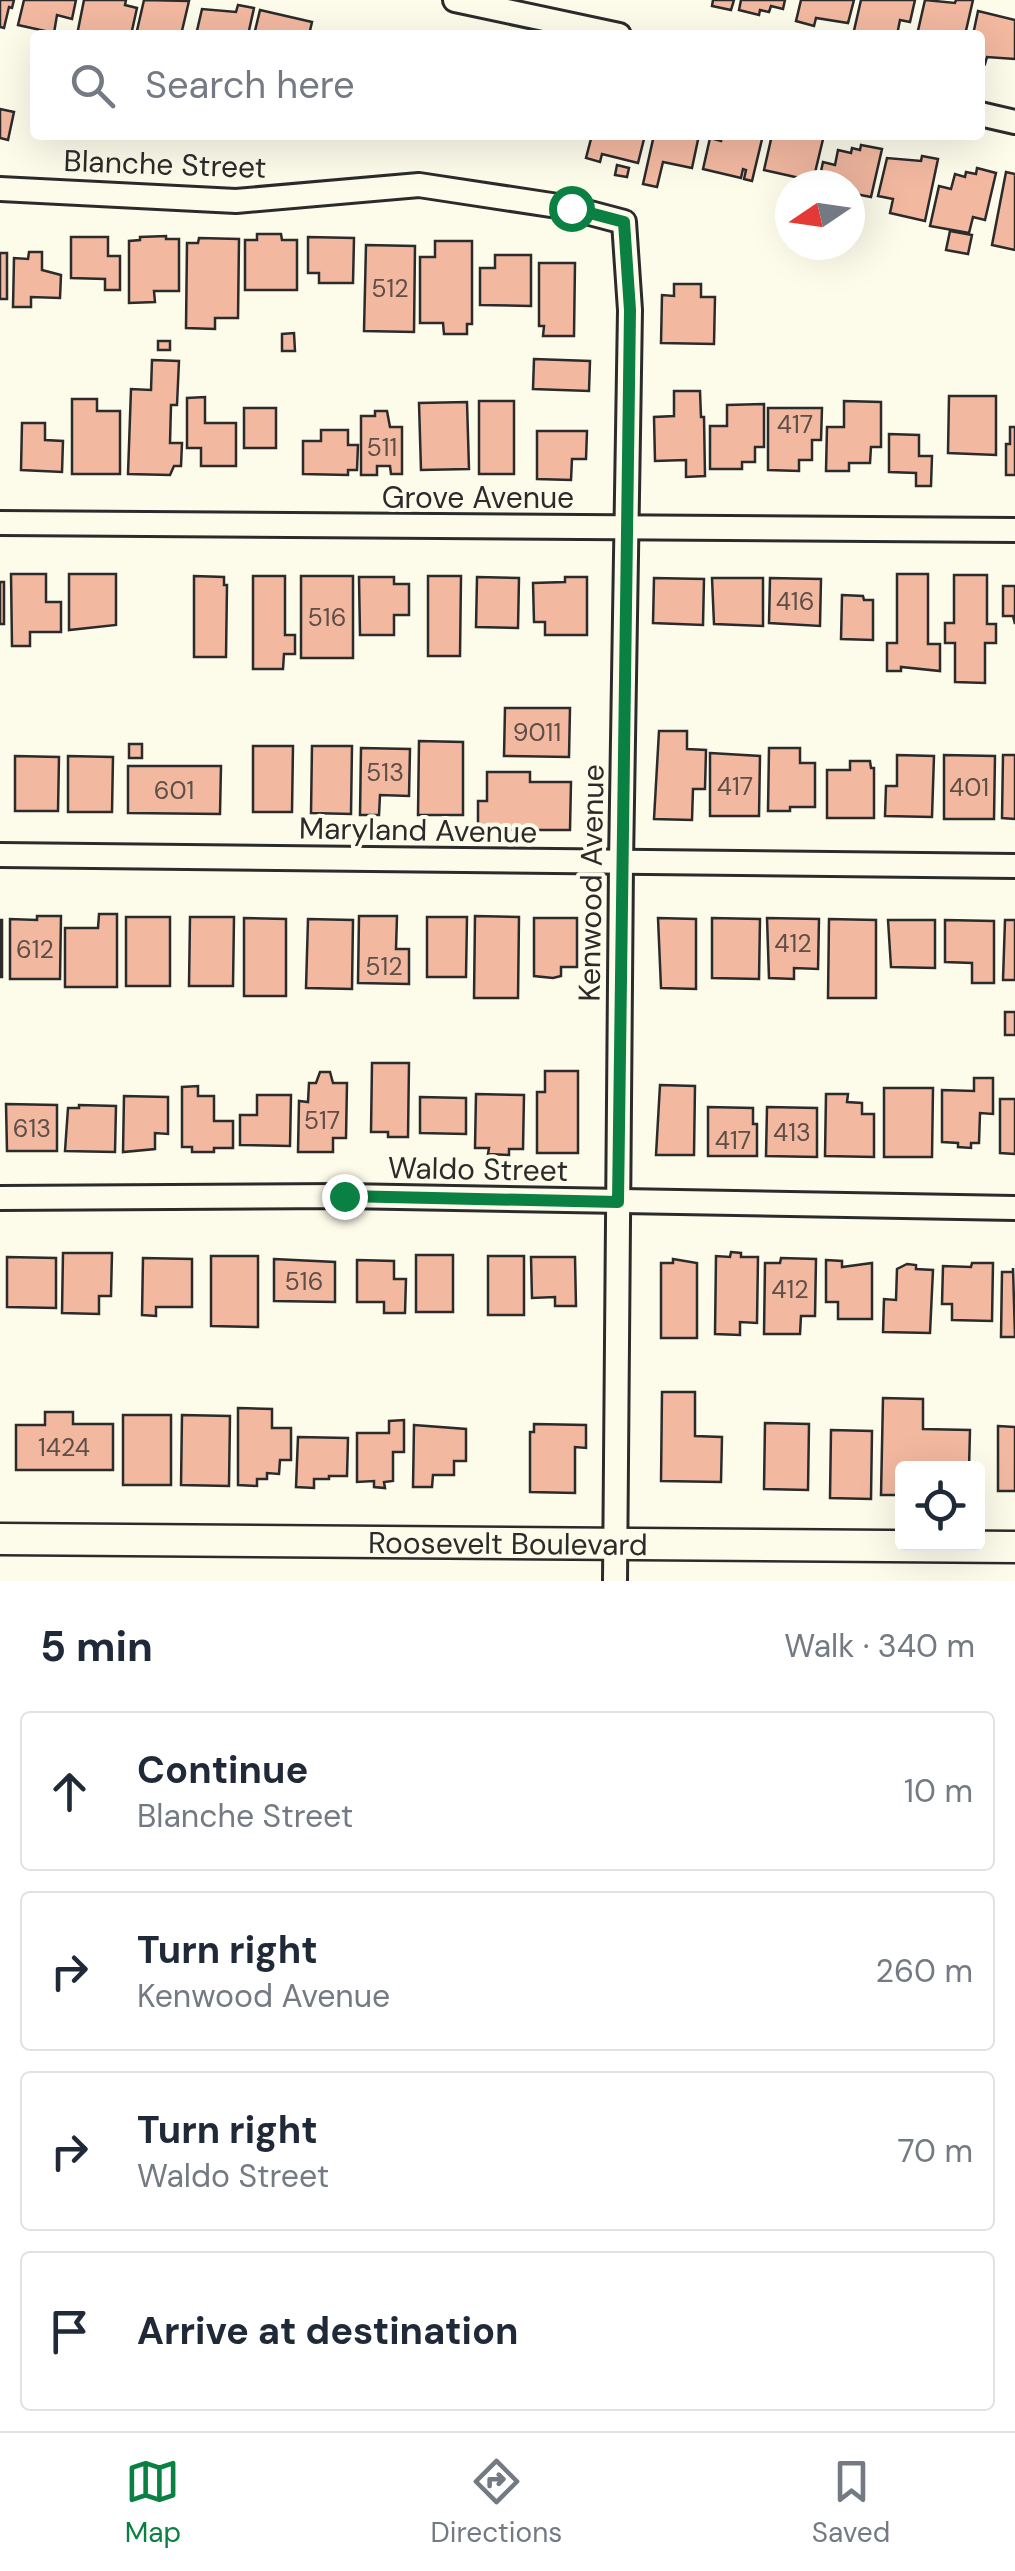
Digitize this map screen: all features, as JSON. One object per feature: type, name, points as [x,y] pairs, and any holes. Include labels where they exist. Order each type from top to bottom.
[{"type":"street","points":[[455,0],[595,30]]},
{"type":"street","points":[[985,115],[1015,122]]},
{"type":"street","name":"Blanche Street","points":[[0,188],[236,201],[419,185],[571,208],[624,222]]},
{"type":"street","name":"Kenwood Avenue","points":[[615,1581],[630,310],[624,222]]},
{"type":"street","name":"Grove Avenue","points":[[0,523],[1015,530]]},
{"type":"street","name":"Maryland Avenue","points":[[0,855],[1015,866]]},
{"type":"street","name":"Waldo Street","points":[[0,1198],[344,1196],[1015,1208]]},
{"type":"street","name":"Roosevelt Boulevard","points":[[0,1539],[1015,1547]]},
{"type":"building","points":[[0,0],[14,0],[4,28],[0,27]]},
{"type":"building","points":[[24,0],[76,0],[72,19],[57,15],[54,30],[18,25]]},
{"type":"building","points":[[84,0],[126,0],[125,5],[137,8],[132,30],[78,30]]},
{"type":"building","points":[[144,0],[189,1],[182,30],[137,30]]},
{"type":"building","points":[[713,0],[734,0],[731,10],[712,6]]},
{"type":"building","points":[[741,0],[785,0],[783,9],[771,6],[769,12],[760,10],[759,15],[739,10]]},
{"type":"building","points":[[801,0],[854,0],[848,23],[816,18],[814,26],[796,21]]},
{"type":"building","points":[[861,0],[915,0],[910,22],[900,20],[898,30],[854,30]]},
{"type":"building","points":[[925,0],[973,0],[966,30],[918,30]]},
{"type":"building","points":[[238,5],[254,8],[249,30],[197,30],[202,9],[236,12]]},
{"type":"building","points":[[260,10],[312,22],[310,30],[255,30]]},
{"type":"building","points":[[978,11],[1015,20],[1015,59],[987,57],[985,64],[985,30],[974,30]]},
{"type":"building","points":[[0,109],[14,112],[8,140],[0,138]]},
{"type":"building","points":[[591,140],[644,140],[638,163],[602,154],[600,162],[586,158]]},
{"type":"building","points":[[653,140],[698,140],[692,168],[663,162],[657,187],[643,184]]},
{"type":"building","points":[[710,140],[762,140],[752,181],[744,179],[743,169],[741,178],[703,169]]},
{"type":"building","points":[[771,140],[823,140],[816,170],[764,170]]},
{"type":"building","points":[[861,145],[882,149],[871,197],[865,196],[865,170],[821,170],[823,162],[835,165],[838,150],[860,150]]},
{"type":"building","points":[[922,156],[938,159],[925,221],[890,213],[893,199],[878,196],[887,158],[921,161]]},
{"type":"building","points":[[617,165],[629,168],[627,177],[615,175]]},
{"type":"building","points":[[977,168],[996,173],[985,220],[973,217],[969,233],[930,226],[939,186],[951,189],[955,174],[976,174]]},
{"type":"building","points":[[1006,172],[1015,174],[1015,250],[992,245]]},
{"type":"building","points":[[950,231],[972,235],[968,254],[946,250]]},
{"type":"building","points":[[257,234],[281,234],[282,240],[297,240],[297,290],[245,290],[245,240],[257,240]]},
{"type":"building","points":[[166,236],[179,239],[179,291],[154,291],[155,302],[129,303],[129,241]]},
{"type":"building","points":[[71,237],[108,237],[108,256],[120,256],[120,290],[105,290],[105,279],[71,278]]},
{"type":"building","points":[[308,237],[354,238],[353,283],[319,283],[319,273],[308,273]]},
{"type":"building","points":[[199,238],[239,239],[238,318],[215,318],[215,329],[186,328],[187,243],[198,243]]},
{"type":"building","points":[[435,241],[472,241],[472,324],[467,324],[467,334],[444,334],[443,323],[420,323],[420,257],[435,257]]},
{"type":"building","points":[[366,245],[415,246],[414,332],[364,331]]},
{"type":"building","points":[[29,252],[42,252],[42,270],[61,275],[60,298],[31,297],[31,307],[13,307],[14,258],[28,259]]},
{"type":"building","points":[[0,253],[7,253],[7,299],[0,299]]},
{"type":"building","points":[[495,255],[531,255],[531,306],[480,305],[480,268],[495,268]]},
{"type":"building","points":[[539,263],[575,263],[574,336],[543,336],[544,326],[539,326]]},
{"type":"building","points":[[674,284],[701,284],[701,297],[715,297],[714,344],[661,343],[662,295],[674,296]]},
{"type":"building","points":[[294,333],[295,351],[282,351],[282,334]]},
{"type":"building","points":[[158,341],[170,341],[170,350],[158,350]]},
{"type":"building","points":[[534,359],[590,361],[589,391],[533,389]]},
{"type":"building","points":[[152,360],[179,361],[177,405],[171,405],[170,443],[182,443],[181,466],[174,466],[170,475],[128,474],[131,389],[151,390]]},
{"type":"building","points":[[674,391],[700,391],[705,476],[686,477],[686,460],[655,461],[654,417],[674,416]]},
{"type":"building","points":[[949,396],[996,396],[996,455],[948,453]]},
{"type":"building","points":[[205,397],[205,423],[236,423],[236,466],[201,466],[201,448],[187,448],[187,398]]},
{"type":"building","points":[[72,399],[97,399],[97,411],[120,411],[120,474],[72,474]]},
{"type":"building","points":[[479,401],[514,401],[514,474],[479,474]]},
{"type":"building","points":[[844,401],[881,402],[881,447],[871,447],[870,463],[849,463],[849,471],[826,471],[827,427],[844,427]]},
{"type":"building","points":[[467,402],[469,469],[421,470],[419,403]]},
{"type":"building","points":[[764,404],[764,447],[755,447],[755,462],[742,462],[742,469],[710,469],[710,426],[727,426],[727,405]]},
{"type":"building","points":[[244,408],[276,408],[276,448],[244,448]]},
{"type":"building","points":[[768,408],[822,408],[821,440],[812,440],[812,460],[799,460],[799,471],[768,470]]},
{"type":"building","points":[[375,411],[387,411],[390,427],[402,427],[402,474],[391,474],[390,466],[377,466],[377,475],[361,475],[361,416],[375,416]]},
{"type":"building","points":[[22,423],[45,423],[45,440],[63,441],[62,472],[21,470]]},
{"type":"building","points":[[1010,427],[1015,427],[1015,475],[1006,475]]},
{"type":"building","points":[[321,430],[348,430],[348,445],[358,445],[357,470],[348,470],[348,475],[303,474],[303,441],[321,441]]},
{"type":"building","points":[[537,431],[587,431],[586,459],[572,459],[571,480],[537,479]]},
{"type":"building","points":[[889,434],[919,435],[919,456],[932,456],[931,486],[916,486],[916,473],[889,472]]},
{"type":"building","points":[[11,574],[46,574],[46,602],[61,602],[61,632],[30,632],[30,646],[12,646]]},
{"type":"building","points":[[69,574],[116,574],[116,625],[69,630]]},
{"type":"building","points":[[897,574],[928,574],[928,644],[940,644],[940,671],[901,667],[901,671],[887,671],[887,643],[897,643]]},
{"type":"building","points":[[954,575],[987,575],[987,624],[996,624],[996,643],[985,643],[985,683],[955,682],[955,643],[945,643],[945,623],[954,623]]},
{"type":"building","points":[[194,576],[224,577],[226,657],[194,657]]},
{"type":"building","points":[[253,576],[285,576],[285,635],[295,635],[295,654],[284,654],[283,669],[253,669]]},
{"type":"building","points":[[301,576],[353,576],[353,658],[301,658]]},
{"type":"building","points":[[428,576],[461,576],[460,656],[428,656]]},
{"type":"building","points":[[359,577],[394,577],[394,584],[409,584],[409,615],[394,615],[394,635],[360,635]]},
{"type":"building","points":[[477,577],[519,578],[518,628],[476,627]]},
{"type":"building","points":[[565,577],[587,577],[587,635],[545,635],[545,622],[534,622],[533,583],[565,582]]},
{"type":"building","points":[[654,578],[704,579],[703,625],[653,623]]},
{"type":"building","points":[[712,578],[763,578],[763,626],[714,624]]},
{"type":"building","points":[[770,578],[821,579],[820,626],[769,623]]},
{"type":"building","points":[[0,582],[4,582],[4,624],[0,624]]},
{"type":"building","points":[[1003,586],[1015,586],[1015,624],[1013,616],[1003,616]]},
{"type":"building","points":[[842,595],[873,600],[873,640],[841,639]]},
{"type":"building","points":[[505,708],[570,708],[569,757],[504,756]]},
{"type":"building","points":[[659,731],[687,731],[687,749],[706,750],[705,789],[693,789],[692,820],[654,819]]},
{"type":"building","points":[[419,741],[463,742],[463,815],[418,815]]},
{"type":"building","points":[[129,744],[142,744],[142,758],[129,758]]},
{"type":"building","points":[[253,746],[293,746],[292,812],[253,812]]},
{"type":"building","points":[[312,746],[352,746],[351,814],[311,813]]},
{"type":"building","points":[[361,748],[410,749],[409,796],[380,795],[379,815],[360,815]]},
{"type":"building","points":[[769,748],[800,748],[800,763],[815,763],[815,807],[768,811]]},
{"type":"building","points":[[710,753],[760,756],[759,816],[710,816]]},
{"type":"building","points":[[897,755],[934,756],[932,817],[885,816],[886,786],[897,786]]},
{"type":"building","points":[[944,755],[995,756],[994,819],[944,819]]},
{"type":"building","points":[[1003,755],[1015,755],[1015,819],[1002,818]]},
{"type":"building","points":[[15,756],[59,757],[58,811],[15,811]]},
{"type":"building","points":[[68,756],[113,757],[112,812],[68,812]]},
{"type":"building","points":[[850,761],[870,761],[874,768],[874,818],[827,818],[827,770],[850,770]]},
{"type":"building","points":[[128,766],[221,766],[220,814],[128,813]]},
{"type":"building","points":[[487,772],[530,772],[530,782],[571,782],[570,830],[478,830],[478,801],[487,801]]},
{"type":"building","points":[[99,914],[117,914],[117,987],[65,987],[65,928],[98,928]]},
{"type":"building","points":[[37,916],[61,916],[60,979],[10,979],[10,919],[37,920]]},
{"type":"building","points":[[359,916],[397,916],[396,949],[409,949],[409,984],[358,983]]},
{"type":"building","points":[[475,916],[519,917],[518,998],[474,998]]},
{"type":"building","points":[[126,917],[170,917],[170,986],[126,986]]},
{"type":"building","points":[[190,917],[234,917],[233,986],[189,986]]},
{"type":"building","points":[[427,917],[467,917],[466,977],[427,977]]},
{"type":"building","points":[[244,918],[286,919],[286,996],[244,996]]},
{"type":"building","points":[[534,918],[577,918],[577,967],[561,967],[561,976],[553,978],[534,976]]},
{"type":"building","points":[[658,918],[696,919],[696,989],[661,988]]},
{"type":"building","points":[[712,918],[760,919],[759,979],[712,978]]},
{"type":"building","points":[[767,918],[819,919],[818,969],[794,968],[794,979],[769,978]]},
{"type":"building","points":[[308,919],[353,920],[352,989],[306,988]]},
{"type":"building","points":[[829,919],[876,920],[876,998],[828,998]]},
{"type":"building","points":[[2,920],[2,977],[0,977]]},
{"type":"building","points":[[888,920],[935,920],[935,968],[891,967]]},
{"type":"building","points":[[945,920],[994,921],[994,983],[972,983],[972,963],[945,962]]},
{"type":"building","points":[[1005,920],[1015,920],[1015,980],[1003,980]]},
{"type":"building","points":[[1005,1012],[1015,1012],[1015,1035],[1005,1035]]},
{"type":"building","points":[[372,1063],[409,1063],[408,1137],[371,1132]]},
{"type":"building","points":[[545,1071],[578,1071],[578,1153],[537,1153],[537,1092],[545,1092]]},
{"type":"building","points":[[320,1072],[330,1072],[333,1083],[347,1083],[346,1138],[333,1138],[333,1152],[298,1152],[299,1101],[308,1102],[309,1083],[316,1083]]},
{"type":"building","points":[[974,1078],[993,1078],[993,1114],[980,1113],[979,1143],[971,1143],[971,1148],[942,1142],[942,1090],[974,1091]]},
{"type":"building","points":[[660,1085],[695,1086],[694,1155],[656,1155]]},
{"type":"building","points":[[198,1086],[198,1096],[214,1096],[214,1121],[233,1121],[233,1148],[192,1152],[192,1147],[182,1147],[182,1087]]},
{"type":"building","points":[[884,1088],[933,1088],[932,1157],[884,1157]]},
{"type":"building","points":[[476,1094],[524,1095],[523,1149],[509,1149],[509,1155],[488,1154],[489,1148],[475,1148]]},
{"type":"building","points":[[826,1094],[848,1094],[847,1102],[862,1103],[862,1114],[874,1114],[874,1157],[825,1156]]},
{"type":"building","points":[[257,1095],[291,1095],[290,1146],[240,1145],[240,1115],[257,1115]]},
{"type":"building","points":[[124,1096],[168,1097],[168,1134],[155,1133],[155,1149],[123,1152]]},
{"type":"building","points":[[420,1097],[466,1098],[466,1134],[420,1133]]},
{"type":"building","points":[[1000,1099],[1015,1099],[1015,1154],[1000,1153]]},
{"type":"building","points":[[6,1104],[57,1105],[57,1151],[7,1151]]},
{"type":"building","points":[[116,1106],[115,1152],[65,1151],[68,1108]]},
{"type":"building","points":[[708,1107],[753,1108],[757,1156],[708,1156]]},
{"type":"building","points":[[767,1107],[817,1108],[817,1157],[766,1156]]},
{"type":"building","points":[[731,1252],[741,1253],[741,1257],[758,1257],[757,1323],[740,1322],[740,1335],[715,1334],[716,1256],[730,1257]]},
{"type":"building","points":[[63,1253],[112,1253],[111,1296],[99,1296],[99,1314],[62,1313]]},
{"type":"building","points":[[416,1255],[453,1255],[453,1312],[416,1312]]},
{"type":"building","points":[[211,1256],[258,1256],[258,1327],[211,1326]]},
{"type":"building","points":[[488,1256],[524,1256],[524,1315],[488,1315]]},
{"type":"building","points":[[7,1257],[56,1258],[56,1308],[7,1307]]},
{"type":"building","points":[[531,1257],[575,1257],[576,1306],[555,1306],[555,1297],[532,1298]]},
{"type":"building","points":[[143,1258],[192,1259],[192,1307],[156,1307],[156,1316],[142,1315]]},
{"type":"building","points":[[781,1258],[816,1259],[815,1316],[801,1316],[800,1334],[764,1334],[765,1263],[780,1263]]},
{"type":"building","points":[[274,1259],[335,1262],[335,1302],[274,1301]]},
{"type":"building","points":[[673,1259],[697,1263],[697,1338],[661,1338],[661,1263],[673,1263]]},
{"type":"building","points":[[357,1260],[394,1261],[394,1279],[406,1279],[405,1313],[384,1313],[384,1302],[357,1302]]},
{"type":"building","points":[[826,1260],[842,1261],[842,1267],[872,1263],[872,1319],[838,1319],[838,1302],[826,1302]]},
{"type":"building","points":[[972,1263],[993,1263],[992,1321],[952,1320],[952,1304],[942,1304],[943,1266],[971,1267]]},
{"type":"building","points":[[907,1264],[933,1270],[930,1333],[883,1332],[884,1299],[896,1300],[897,1269]]},
{"type":"building","points":[[1013,1268],[1015,1337],[1001,1337],[1002,1272],[1013,1272]]},
{"type":"building","points":[[662,1392],[695,1392],[695,1436],[722,1437],[721,1482],[661,1481]]},
{"type":"building","points":[[883,1398],[923,1399],[923,1429],[970,1430],[969,1461],[895,1461],[895,1495],[881,1495]]},
{"type":"building","points":[[238,1408],[272,1409],[272,1428],[291,1428],[291,1460],[280,1460],[279,1474],[267,1473],[267,1479],[257,1479],[257,1486],[238,1485]]},
{"type":"building","points":[[45,1412],[73,1412],[73,1424],[113,1424],[113,1470],[16,1470],[16,1425],[45,1425]]},
{"type":"building","points":[[123,1415],[171,1415],[171,1485],[123,1485]]},
{"type":"building","points":[[182,1415],[230,1416],[229,1486],[181,1485]]},
{"type":"building","points":[[404,1420],[404,1452],[393,1452],[393,1481],[384,1482],[385,1488],[374,1487],[374,1481],[357,1482],[357,1433],[389,1433],[389,1421]]},
{"type":"building","points":[[765,1423],[809,1424],[808,1490],[764,1489]]},
{"type":"building","points":[[534,1424],[586,1425],[586,1448],[575,1447],[575,1493],[530,1492],[530,1432],[534,1432]]},
{"type":"building","points":[[414,1425],[466,1429],[466,1461],[454,1461],[454,1475],[433,1475],[432,1487],[413,1487]]},
{"type":"building","points":[[998,1426],[1015,1427],[1015,1491],[998,1491]]},
{"type":"building","points":[[831,1430],[872,1431],[871,1499],[830,1498]]},
{"type":"building","points":[[298,1437],[348,1438],[347,1476],[314,1479],[314,1488],[296,1487]]},
{"type":"route","points":[[344,1196],[618,1202],[630,310],[624,222],[571,208]]}]
